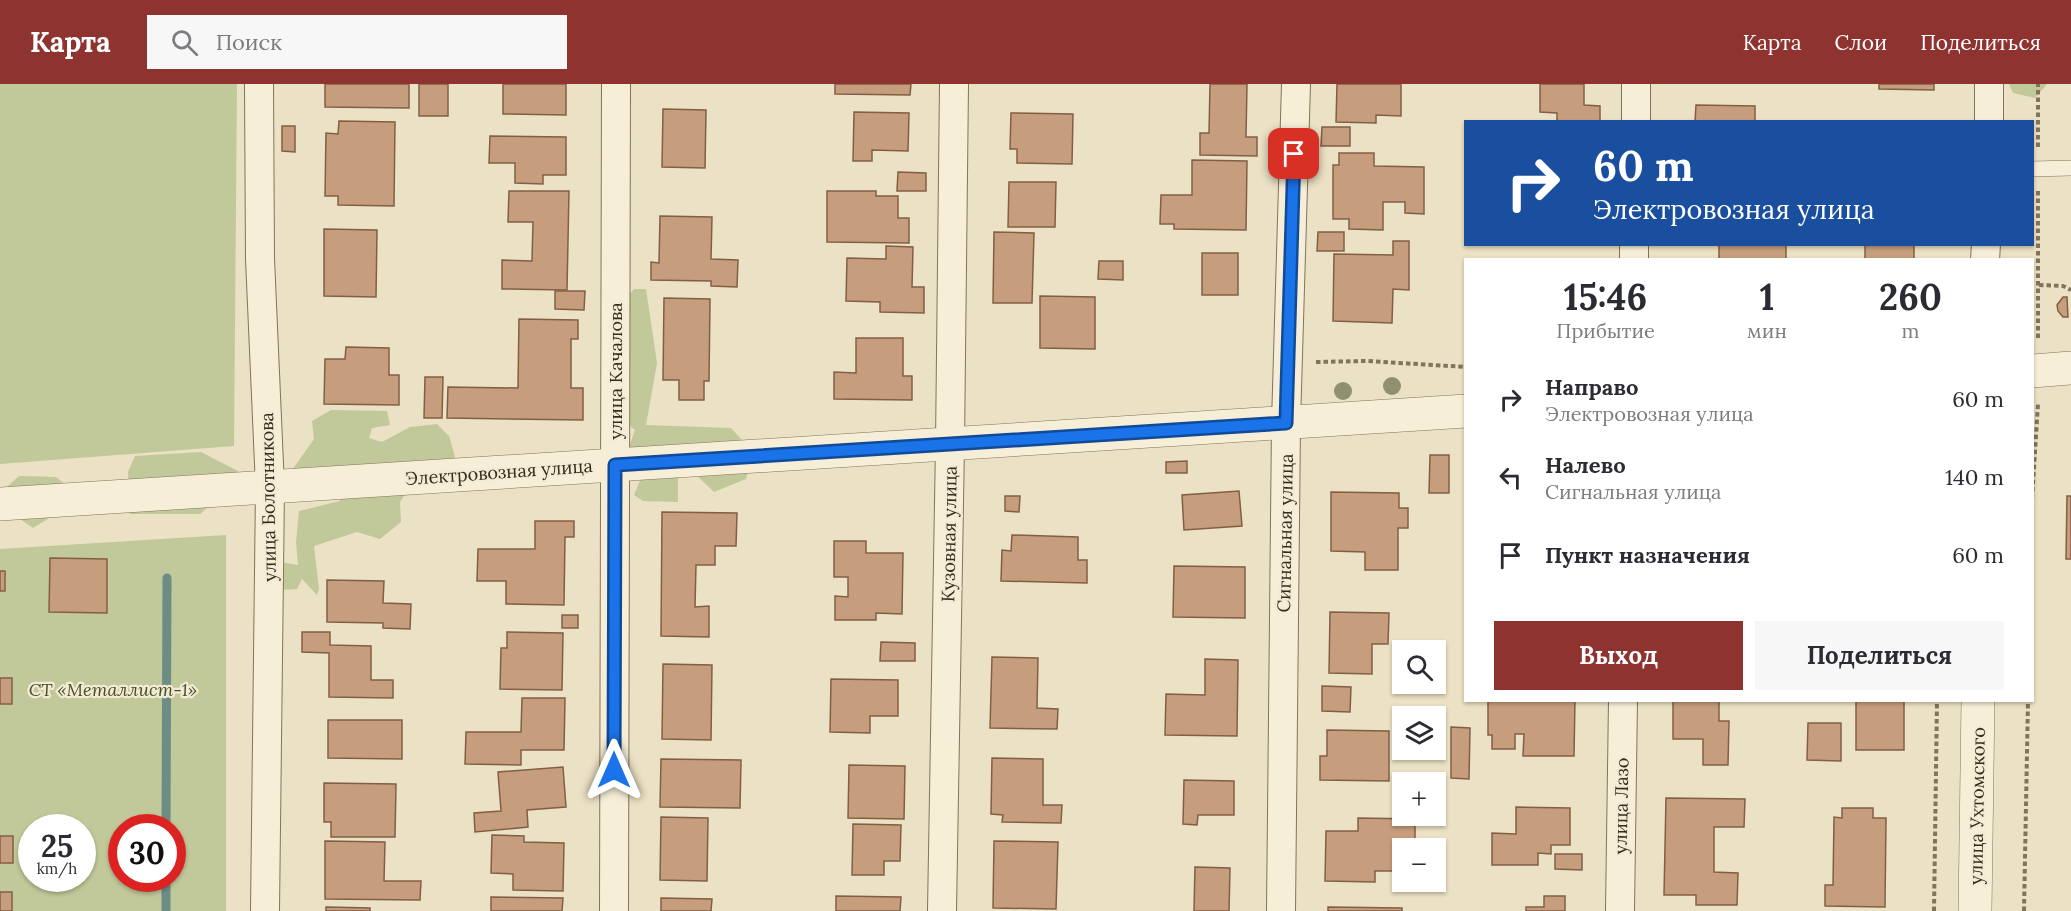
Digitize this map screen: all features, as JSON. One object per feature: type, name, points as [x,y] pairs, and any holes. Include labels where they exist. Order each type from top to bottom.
[{"type":"street","name":"улица Болотникова","points":[[259,84],[260,259],[270,487],[266,911]]},
{"type":"street","name":"улица Качалова","points":[[614,911],[616,84]]},
{"type":"street","name":"Кузовная улица","points":[[942,911],[954,84]]},
{"type":"street","name":"Сигнальная улица","points":[[1281,911],[1286,423],[1296,84]]},
{"type":"street","points":[[1636,84],[1636,120]]},
{"type":"street","points":[[1989,84],[1989,120]]},
{"type":"street","points":[[2035,371],[2071,368]]},
{"type":"street","name":"Электровозная улица","points":[[0,504],[1464,411]]},
{"type":"street","name":"улица Лазо","points":[[1620,911],[1623,702]]},
{"type":"street","name":"улица Ухтомского","points":[[1975,911],[1978,702]]},
{"type":"lane","points":[[2035,169],[2071,168]]},
{"type":"path","points":[[2034,414],[2039,285],[2035,169],[2038,84]]},
{"type":"path","points":[[2039,285],[2063,286],[2071,290]]},
{"type":"path","points":[[1288,362],[1367,361],[1464,368]]},
{"type":"path","points":[[1935,911],[1936,702]]},
{"type":"path","points":[[2024,911],[2028,702]]},
{"type":"green space","points":[[0,84],[237,84],[234,446],[0,464]]},
{"type":"green space","points":[[2009,84],[2047,84],[2035,98],[2013,93]]},
{"type":"green space","points":[[634,289],[646,289],[657,363],[646,425],[731,428],[752,451],[746,479],[714,492],[690,469],[678,479],[678,502],[643,501],[634,495],[640,481],[627,453],[635,430],[611,412],[626,299]]},
{"type":"green space","points":[[331,410],[387,411],[390,425],[372,428],[369,438],[382,442],[410,427],[437,424],[449,436],[457,464],[421,469],[400,502],[401,522],[380,539],[357,532],[314,546],[319,589],[317,595],[302,579],[297,589],[277,590],[281,562],[298,565],[296,542],[299,511],[340,501],[341,473],[290,473],[314,439],[312,421]]},
{"type":"green space","points":[[201,452],[238,471],[237,484],[200,514],[130,514],[128,472],[135,456]]},
{"type":"green space","points":[[19,476],[56,477],[65,484],[64,509],[33,528],[14,515],[7,487]]},
{"type":"green space","name":"СТ «Металлист-1»","points":[[226,535],[226,911],[0,911],[0,549]]},
{"type":"building","points":[[325,84],[409,84],[409,108],[325,107]]},
{"type":"building","points":[[419,84],[448,84],[448,116],[419,116]]},
{"type":"building","points":[[503,84],[566,84],[566,115],[503,114]]},
{"type":"building","points":[[835,84],[911,84],[910,95],[835,94]]},
{"type":"building","points":[[1210,84],[1247,84],[1246,137],[1257,137],[1257,156],[1200,155],[1200,133],[1209,133]]},
{"type":"building","points":[[1337,84],[1401,84],[1401,116],[1376,115],[1376,123],[1336,122]]},
{"type":"building","points":[[1540,84],[1584,84],[1584,105],[1600,106],[1600,120],[1557,120],[1557,113],[1540,112]]},
{"type":"building","points":[[1879,84],[1934,84],[1934,90],[1879,89]]},
{"type":"building","points":[[1696,105],[1755,106],[1755,120],[1695,120]]},
{"type":"building","points":[[663,109],[706,110],[705,168],[662,167]]},
{"type":"building","points":[[854,112],[909,113],[908,151],[872,150],[872,161],[853,161]]},
{"type":"building","points":[[1011,113],[1073,114],[1072,164],[1017,163],[1017,149],[1010,149]]},
{"type":"building","points":[[339,121],[395,122],[394,206],[338,205],[338,196],[325,196],[326,133],[338,134]]},
{"type":"building","points":[[282,126],[295,126],[295,152],[282,151]]},
{"type":"building","points":[[1322,127],[1350,127],[1350,146],[1321,146]]},
{"type":"building","points":[[490,136],[566,137],[566,175],[543,175],[543,184],[515,183],[515,163],[489,163]]},
{"type":"building","points":[[1339,153],[1374,153],[1374,166],[1424,167],[1424,214],[1405,213],[1405,202],[1383,202],[1383,230],[1349,229],[1349,219],[1333,219],[1333,165],[1339,165]]},
{"type":"building","points":[[1192,160],[1247,161],[1246,230],[1174,229],[1174,224],[1160,224],[1161,195],[1192,195]]},
{"type":"building","points":[[898,172],[926,173],[926,191],[897,191]]},
{"type":"building","points":[[1009,182],[1056,182],[1055,227],[1008,227]]},
{"type":"building","points":[[509,191],[569,191],[567,290],[502,289],[502,260],[532,261],[533,222],[508,222]]},
{"type":"building","points":[[827,191],[876,191],[876,196],[898,196],[898,218],[909,218],[909,243],[827,242]]},
{"type":"building","points":[[660,216],[712,217],[711,259],[738,260],[737,287],[711,286],[711,281],[651,280],[651,262],[659,263]]},
{"type":"building","points":[[324,229],[377,230],[376,297],[324,296]]},
{"type":"building","points":[[994,232],[1034,233],[1032,303],[993,303]]},
{"type":"building","points":[[1318,232],[1344,232],[1344,251],[1317,251]]},
{"type":"building","points":[[1393,241],[1409,241],[1409,290],[1393,289],[1392,323],[1333,321],[1334,254],[1393,255]]},
{"type":"building","points":[[886,246],[913,247],[912,287],[924,287],[924,313],[880,312],[880,302],[846,301],[847,258],[886,259]]},
{"type":"building","points":[[1719,246],[1786,246],[1786,258],[1719,258]]},
{"type":"building","points":[[1865,246],[1914,246],[1914,258],[1865,258]]},
{"type":"building","points":[[1202,253],[1238,253],[1238,295],[1202,295]]},
{"type":"building","points":[[1099,261],[1123,261],[1123,280],[1098,279]]},
{"type":"building","points":[[555,291],[585,291],[584,310],[555,309]]},
{"type":"building","points":[[1040,296],[1095,297],[1095,349],[1040,348]]},
{"type":"building","points":[[2063,297],[2067,297],[2068,317],[2063,317],[2058,311],[2057,305]]},
{"type":"building","points":[[664,298],[710,299],[709,381],[704,381],[704,400],[679,400],[679,380],[663,380]]},
{"type":"building","points":[[519,319],[578,320],[578,339],[571,339],[571,388],[583,388],[583,420],[447,418],[448,387],[518,388]]},
{"type":"building","points":[[856,338],[903,338],[903,376],[912,376],[912,400],[834,399],[834,372],[856,373]]},
{"type":"building","points":[[346,347],[389,348],[389,375],[399,375],[399,405],[324,404],[325,359],[345,359]]},
{"type":"building","points":[[425,377],[443,377],[442,418],[424,418]]},
{"type":"building","points":[[1430,455],[1449,455],[1449,493],[1429,493]]},
{"type":"building","points":[[1187,461],[1187,473],[1166,473],[1166,462]]},
{"type":"building","points":[[1239,491],[1242,526],[1184,530],[1182,495]]},
{"type":"building","points":[[1331,492],[1399,493],[1399,508],[1408,508],[1408,528],[1398,528],[1398,570],[1365,570],[1365,552],[1331,551]]},
{"type":"building","points":[[1005,496],[1020,496],[1019,512],[1005,511]]},
{"type":"building","points":[[2067,496],[2071,496],[2071,559],[2066,559]]},
{"type":"building","points":[[662,512],[737,513],[736,546],[715,546],[715,565],[696,565],[695,607],[709,606],[709,637],[661,636]]},
{"type":"building","points":[[535,521],[574,521],[574,537],[565,537],[564,605],[506,604],[506,581],[477,581],[478,549],[535,549]]},
{"type":"building","points":[[1012,535],[1078,537],[1078,560],[1087,560],[1087,583],[1001,581],[1002,550],[1011,551]]},
{"type":"building","points":[[834,541],[866,541],[866,553],[903,553],[902,614],[876,613],[876,620],[835,620],[835,596],[848,597],[848,577],[834,577]]},
{"type":"building","points":[[50,558],[107,559],[107,613],[49,612]]},
{"type":"building","points":[[1174,566],[1245,567],[1245,618],[1173,617]]},
{"type":"building","points":[[0,571],[5,571],[5,591],[0,591]]},
{"type":"building","points":[[327,580],[384,581],[383,603],[411,604],[410,629],[383,628],[383,623],[327,622]]},
{"type":"building","points":[[1330,612],[1389,613],[1388,644],[1372,644],[1372,674],[1329,673]]},
{"type":"building","points":[[562,615],[578,615],[578,628],[562,628]]},
{"type":"building","points":[[302,632],[330,632],[330,645],[371,646],[371,680],[393,680],[393,698],[329,697],[329,653],[302,652]]},
{"type":"building","points":[[507,632],[563,633],[562,690],[500,689],[501,648],[507,648]]},
{"type":"building","points":[[881,642],[915,643],[915,661],[880,661]]},
{"type":"building","points":[[992,657],[1038,658],[1037,708],[1058,709],[1057,729],[990,728]]},
{"type":"building","points":[[1205,659],[1238,660],[1237,736],[1165,735],[1166,694],[1205,695]]},
{"type":"building","points":[[663,664],[712,665],[711,740],[662,739]]},
{"type":"building","points":[[0,678],[12,678],[12,704],[0,704]]},
{"type":"building","points":[[831,679],[898,680],[898,716],[870,716],[870,733],[830,732]]},
{"type":"building","points":[[1322,686],[1351,687],[1350,712],[1322,711]]},
{"type":"building","points":[[522,698],[565,698],[564,750],[521,750],[521,765],[465,764],[466,732],[521,732]]},
{"type":"building","points":[[1488,702],[1575,702],[1574,756],[1523,756],[1524,734],[1515,734],[1515,749],[1492,749],[1492,735],[1488,735]]},
{"type":"building","points":[[1673,702],[1719,702],[1719,721],[1729,721],[1728,765],[1703,765],[1703,739],[1673,739]]},
{"type":"building","points":[[1856,702],[1904,702],[1904,750],[1856,750]]},
{"type":"building","points":[[328,720],[402,720],[402,759],[328,758]]},
{"type":"building","points":[[1808,723],[1841,723],[1841,761],[1807,760]]},
{"type":"building","points":[[1451,727],[1470,728],[1469,779],[1451,778]]},
{"type":"building","points":[[1327,730],[1389,731],[1389,781],[1320,780],[1320,756],[1327,756]]},
{"type":"building","points":[[992,758],[1043,759],[1043,805],[1062,805],[1061,823],[1002,822],[1003,815],[991,814]]},
{"type":"building","points":[[661,759],[741,760],[740,808],[660,807]]},
{"type":"building","points":[[849,765],[905,766],[904,819],[848,818]]},
{"type":"building","points":[[563,767],[566,807],[527,810],[528,827],[475,832],[474,813],[501,811],[498,772]]},
{"type":"building","points":[[1184,780],[1234,781],[1234,815],[1198,815],[1197,825],[1183,824]]},
{"type":"building","points":[[324,783],[396,784],[395,837],[331,837],[331,822],[324,822]]},
{"type":"building","points":[[1666,798],[1745,799],[1744,827],[1714,827],[1714,872],[1738,873],[1737,905],[1696,905],[1696,895],[1664,895]]},
{"type":"building","points":[[1516,807],[1570,808],[1570,845],[1551,845],[1551,854],[1538,853],[1538,865],[1492,865],[1492,833],[1516,834]]},
{"type":"building","points":[[1842,808],[1873,808],[1873,818],[1886,818],[1885,907],[1825,906],[1825,885],[1833,885],[1834,817],[1842,818]]},
{"type":"building","points":[[661,817],[708,818],[707,881],[660,880]]},
{"type":"building","points":[[1358,818],[1392,819],[1392,826],[1415,826],[1415,838],[1392,838],[1392,871],[1375,871],[1375,882],[1325,881],[1326,831],[1358,831]]},
{"type":"building","points":[[853,824],[901,825],[900,861],[884,861],[884,875],[852,875]]},
{"type":"building","points":[[492,835],[524,836],[524,842],[564,843],[563,891],[513,890],[513,874],[491,873]]},
{"type":"building","points":[[0,836],[13,836],[13,863],[0,863]]},
{"type":"building","points":[[325,841],[385,842],[384,881],[421,881],[420,900],[325,899]]},
{"type":"building","points":[[994,841],[1058,842],[1056,909],[993,908]]},
{"type":"building","points":[[1555,854],[1582,854],[1582,870],[1555,869]]},
{"type":"building","points":[[1195,867],[1230,868],[1229,911],[1194,911]]},
{"type":"building","points":[[0,892],[12,892],[12,911],[0,911]]},
{"type":"building","points":[[836,896],[901,897],[900,911],[836,911]]},
{"type":"building","points":[[1544,896],[1565,896],[1565,911],[1526,911],[1526,907],[1544,907]]},
{"type":"building","points":[[491,897],[563,898],[562,911],[491,911]]},
{"type":"building","points":[[661,898],[712,899],[711,911],[661,911]]},
{"type":"building","points":[[326,907],[370,908],[370,911],[326,911]]},
{"type":"building","points":[[1328,907],[1402,908],[1402,911],[1328,911]]},
{"type":"waterway","points":[[166,814],[167,578]]},
{"type":"waterway","points":[[166,892],[166,911]]},
{"type":"route","points":[[614,770],[615,465],[1286,423],[1294,154]]}]
